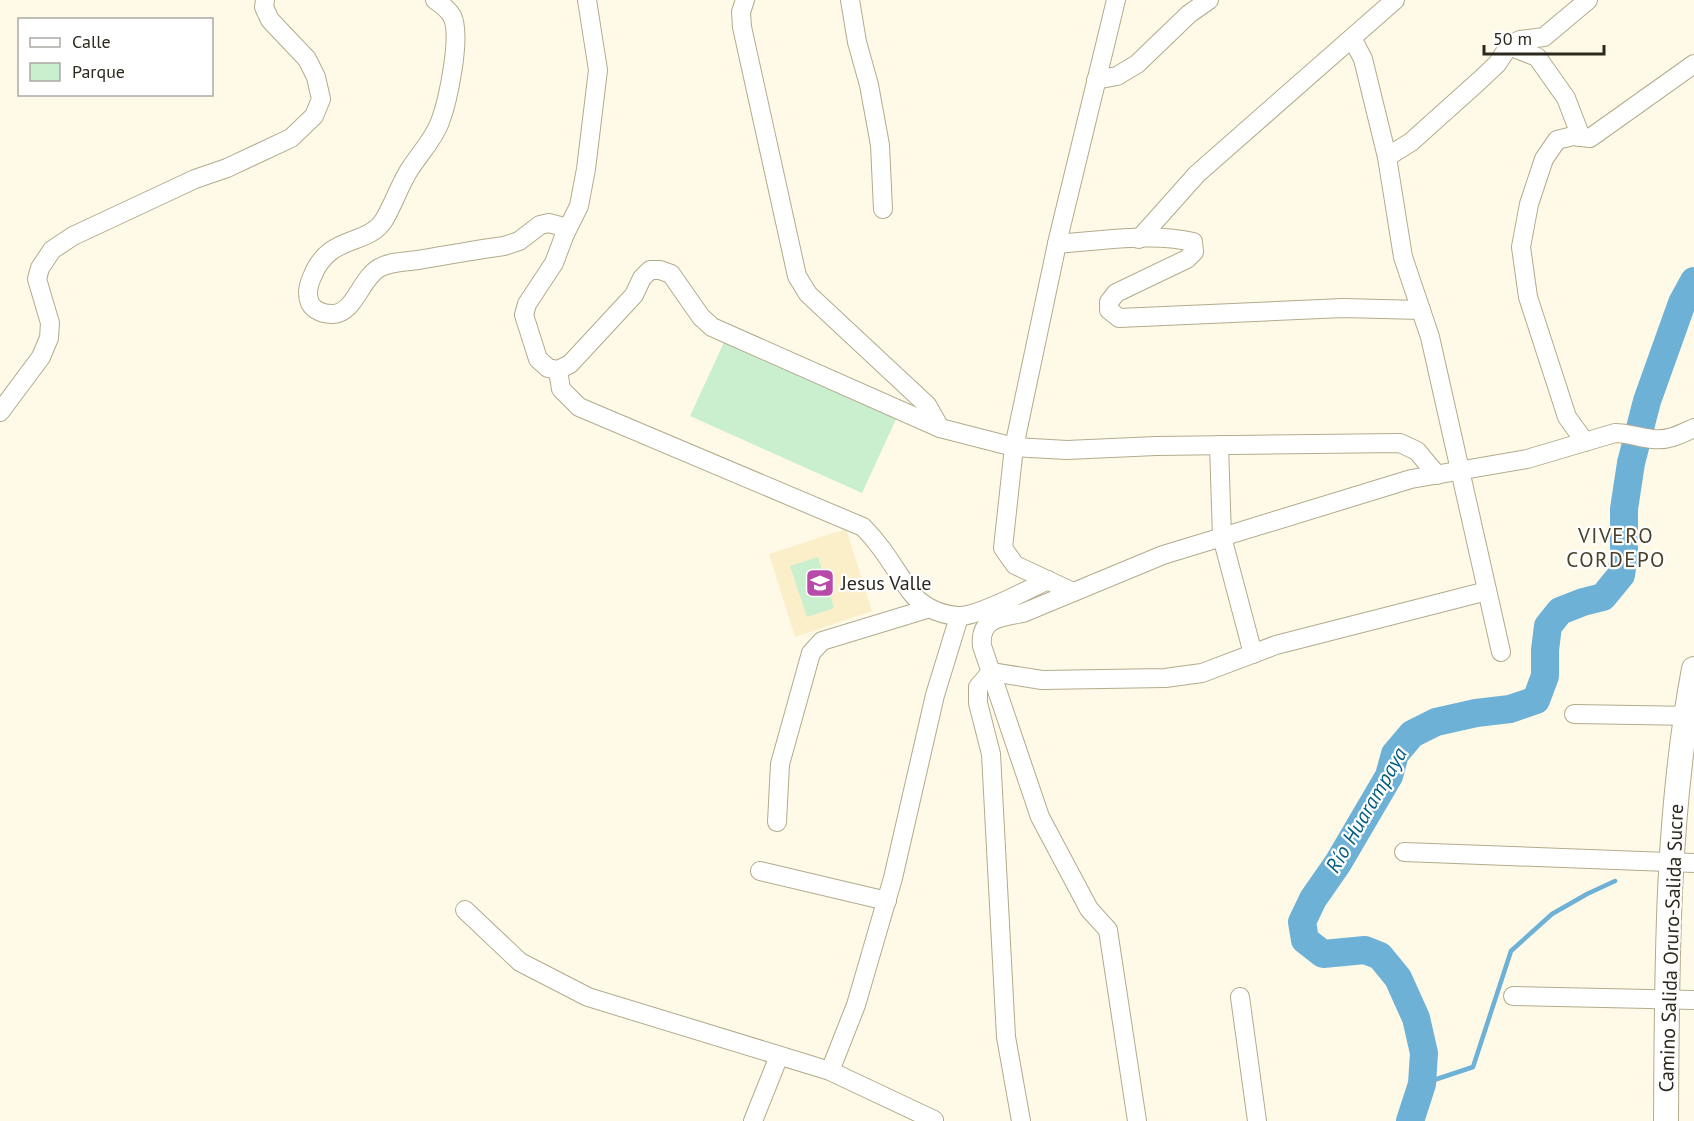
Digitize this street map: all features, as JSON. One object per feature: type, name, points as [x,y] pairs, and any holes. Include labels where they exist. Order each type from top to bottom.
[{"type":"main road","name":"Camino Salida Oruro-Salida Sucre","points":[[1666,1121],[1667,1000],[1683,864],[1674,806],[1690,716],[1694,669]]},
{"type":"street","points":[[0,412],[41,357],[48,338],[50,323],[37,279],[40,268],[52,250],[84,231],[195,179],[227,168],[291,138],[314,116],[321,99],[316,77],[307,58],[270,20],[264,7],[265,0]]},
{"type":"street","points":[[435,0],[442,4],[452,16],[456,33],[456,55],[440,123],[409,170],[383,222],[371,231],[338,245],[325,254],[317,265],[310,279],[307,296],[312,307],[323,313],[336,314],[350,306],[368,276],[391,262],[504,246],[519,241],[540,225],[549,223],[560,226],[565,234]]},
{"type":"street","points":[[587,0],[598,70],[586,169],[579,206],[554,263],[527,304],[524,315],[538,359],[548,368],[558,370],[570,364],[627,303],[650,270],[660,270],[671,274],[701,317],[712,327],[940,428],[1014,447],[1067,450],[1219,445],[1400,443],[1417,451],[1437,475]]},
{"type":"street","points":[[745,0],[741,12],[742,27],[797,276],[808,294],[927,405],[940,428]]},
{"type":"street","points":[[850,0],[880,145],[883,209]]},
{"type":"street","points":[[1073,592],[1015,565],[1003,548],[1014,447],[1057,244],[1116,0]]},
{"type":"street","points":[[1096,80],[1117,76],[1137,64],[1189,14],[1209,0]]},
{"type":"street","points":[[1139,239],[1197,174],[1395,0]]},
{"type":"street","points":[[1387,157],[1411,142],[1470,89],[1497,64],[1509,46],[1520,40],[1544,37],[1588,0]]},
{"type":"street","points":[[1352,38],[1363,59],[1387,157],[1403,257],[1430,337],[1500,652]]},
{"type":"street","points":[[1509,46],[1537,57],[1566,98],[1581,137]]},
{"type":"street","points":[[1585,442],[1567,417],[1528,297],[1521,247],[1529,204],[1544,159],[1557,140],[1573,136],[1590,138],[1694,64]]},
{"type":"street","points":[[1057,244],[1139,239],[1181,239],[1193,242],[1194,252],[1187,259],[1116,293],[1109,302],[1109,310],[1119,318],[1343,308],[1421,310]]},
{"type":"street","points":[[558,370],[561,390],[579,406],[862,528],[879,542],[911,593],[927,609]]},
{"type":"street","points":[[1137,1121],[1108,930],[1089,909],[1040,817],[982,646],[981,635],[987,623],[1023,613],[1162,555],[1411,480],[1527,459],[1615,433],[1626,433],[1654,440],[1671,438],[1694,428]]},
{"type":"street","points":[[1219,445],[1222,537],[1253,654]]},
{"type":"street","points":[[777,822],[780,764],[811,653],[822,642],[927,609],[959,616],[989,608],[1048,580]]},
{"type":"street","points":[[991,672],[1042,680],[1164,678],[1202,673],[1276,645],[1487,591]]},
{"type":"street","points":[[830,1071],[856,1005],[887,901],[935,695],[959,616]]},
{"type":"street","points":[[991,672],[978,687],[978,704],[991,754],[1006,1037],[1020,1121]]},
{"type":"street","points":[[1574,714],[1690,716]]},
{"type":"street","points":[[1404,852],[1683,864]]},
{"type":"street","points":[[760,871],[887,901]]},
{"type":"street","points":[[465,910],[520,962],[588,997],[830,1071],[934,1120]]},
{"type":"street","points":[[1513,996],[1694,1000]]},
{"type":"street","points":[[1240,997],[1257,1121]]},
{"type":"street","points":[[753,1121],[779,1056]]},
{"type":"shaded area","name":"Jesus Valle","points":[[846,529],[872,611],[795,637],[769,554]]},
{"type":"green space","points":[[732,325],[904,402],[862,493],[690,416]]},
{"type":"green space","points":[[818,557],[834,608],[807,617],[790,566]]},
{"type":"waterway","name":"Río Huarampaya","points":[[1410,1121],[1422,1084],[1424,1053],[1416,1018],[1398,978],[1380,956],[1365,950],[1323,954],[1305,940],[1302,922],[1313,899],[1338,863],[1389,776],[1395,754],[1412,734],[1436,722],[1476,713],[1510,709],[1536,700],[1545,676],[1548,626],[1560,611],[1603,597],[1621,575],[1624,554],[1624,509],[1631,463],[1647,401],[1682,303],[1694,281]]},
{"type":"waterway","points":[[1422,1084],[1473,1067],[1511,951],[1552,914],[1615,881]]},
{"type":"place","name":"Jesus Valle","points":[[820,583]]},
{"type":"district","name":"VIVERO CORDEPO","points":[[1616,547]]}]
